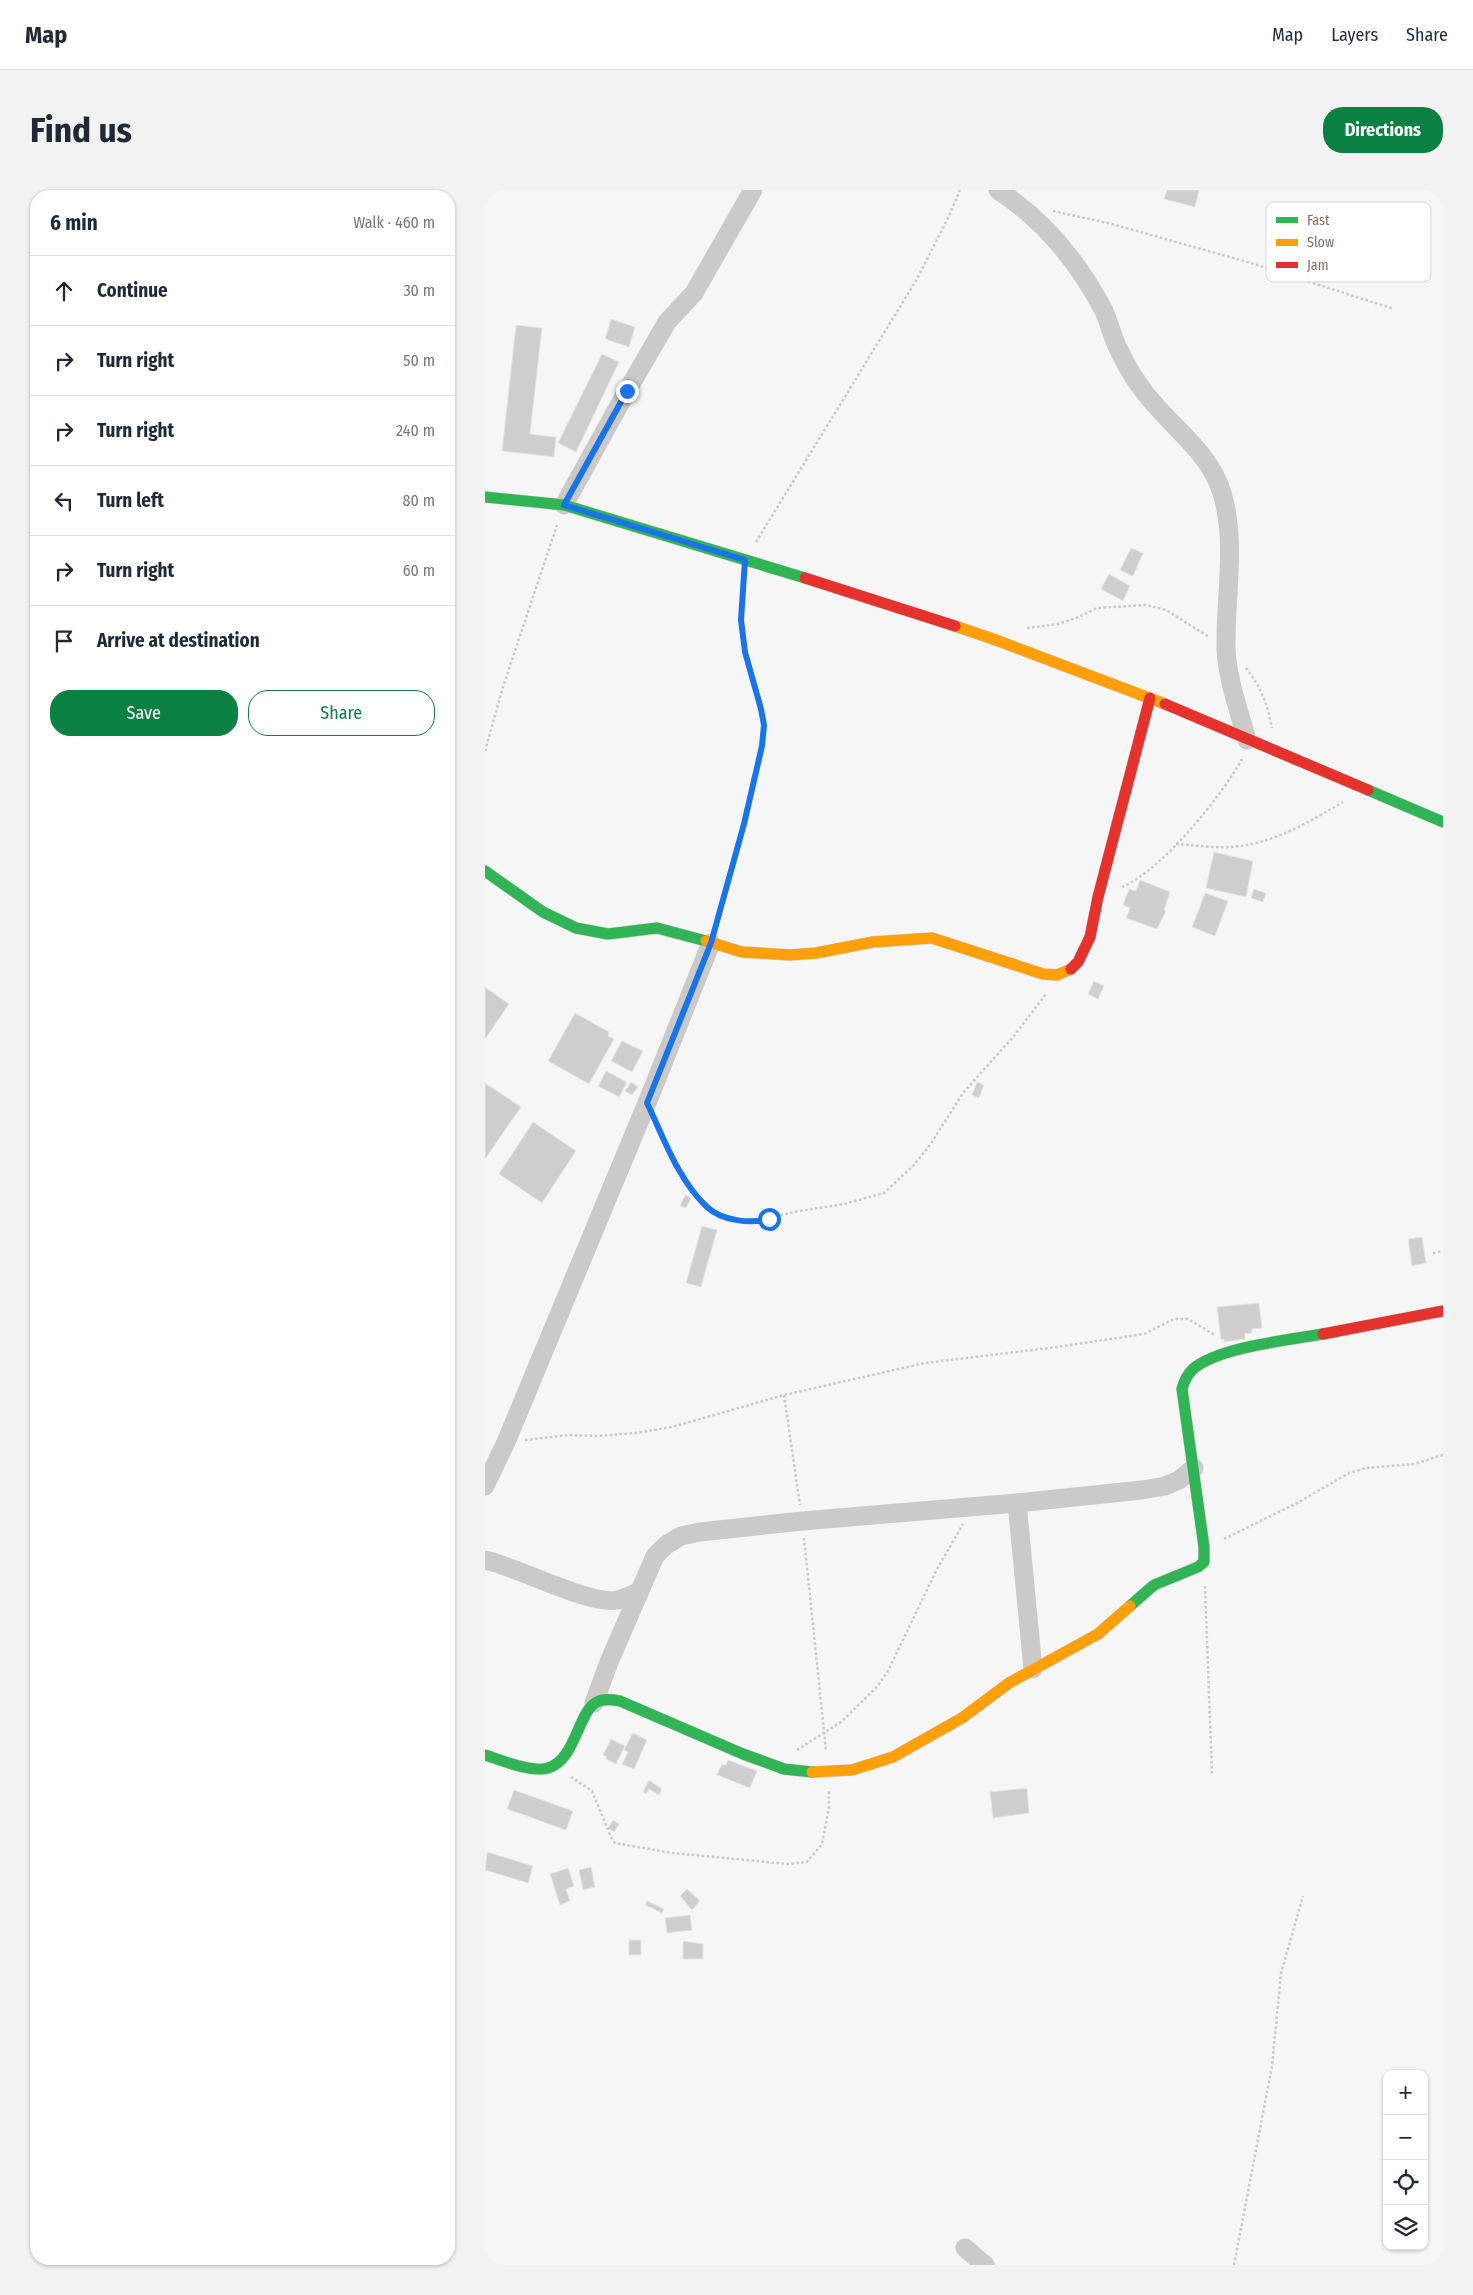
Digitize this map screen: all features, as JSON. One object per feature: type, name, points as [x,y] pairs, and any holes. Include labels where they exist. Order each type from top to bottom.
[{"type":"street","points":[[564,505],[667,322],[694,293],[753,190]]},
{"type":"street","points":[[998,190],[1024,207],[1057,238],[1104,311],[1118,347],[1139,386],[1163,417],[1192,444],[1212,469],[1222,493],[1229,531],[1230,573],[1226,650],[1247,740]]},
{"type":"street","points":[[485,497],[564,505],[996,640],[1150,698],[1443,822]]},
{"type":"street","points":[[485,871],[524,900],[548,913],[595,933],[609,934],[647,928],[662,928],[711,943],[757,954],[808,954],[864,943],[932,938],[1043,974],[1057,975],[1072,968],[1083,955],[1093,925],[1098,897],[1150,698]]},
{"type":"street","points":[[485,1486],[506,1442],[647,1103],[711,943]]},
{"type":"street","points":[[595,1702],[602,1699],[620,1701],[784,1770],[805,1772],[852,1770],[893,1757],[962,1718],[1009,1683],[1098,1634],[1154,1584],[1198,1567],[1204,1562],[1204,1548],[1184,1405],[1184,1378],[1193,1368],[1233,1351],[1443,1311]]},
{"type":"street","points":[[485,1755],[533,1767],[548,1768],[558,1763],[595,1702],[609,1662],[655,1556],[666,1545],[681,1536],[700,1532],[802,1521],[1017,1503],[1165,1486],[1179,1480],[1193,1468]]},
{"type":"street","points":[[1017,1503],[1033,1669]]},
{"type":"street","points":[[485,1560],[585,1596],[605,1600],[618,1600],[640,1591]]},
{"type":"street","points":[[965,2248],[985,2265]]},
{"type":"path","points":[[711,943],[744,824],[764,732],[761,709],[745,652],[741,620],[745,560],[917,279],[960,190]]},
{"type":"path","points":[[1051,211],[1112,224],[1266,268]]},
{"type":"path","points":[[1310,282],[1393,309]]},
{"type":"path","points":[[485,751],[503,688],[564,505]]},
{"type":"path","points":[[1020,630],[1058,624],[1097,608],[1146,606],[1166,610],[1190,624],[1226,650],[1258,683],[1267,703],[1276,752]]},
{"type":"path","points":[[1098,897],[1126,885],[1144,873],[1202,816],[1241,760],[1247,740]]},
{"type":"path","points":[[1175,844],[1230,847],[1261,842],[1288,832],[1364,789]]},
{"type":"path","points":[[647,1103],[673,1157],[692,1189],[708,1209],[719,1214],[747,1222],[758,1222],[779,1215],[844,1204],[885,1193],[903,1177],[930,1145],[963,1093],[1033,1013],[1057,975]]},
{"type":"path","points":[[1433,1253],[1443,1251]]},
{"type":"path","points":[[506,1442],[569,1435],[598,1436],[663,1429],[712,1417],[784,1395],[925,1363],[1144,1334],[1165,1322],[1181,1318],[1210,1331],[1233,1351]]},
{"type":"path","points":[[548,1768],[575,1779],[592,1791],[611,1837],[615,1842],[672,1853],[788,1864],[807,1862],[822,1844],[829,1807],[829,1770],[802,1521],[784,1395]]},
{"type":"path","points":[[1204,1548],[1241,1532],[1349,1473],[1375,1467],[1414,1464],[1443,1455]]},
{"type":"path","points":[[824,1733],[845,1718],[877,1688],[888,1671],[937,1569],[973,1507]]},
{"type":"path","points":[[1204,1562],[1212,1774]]},
{"type":"path","points":[[1234,2265],[1270,2076],[1281,1973],[1303,1896]]},
{"type":"building","points":[[1167,190],[1199,190],[1195,207],[1164,199]]},
{"type":"building","points":[[611,319],[635,327],[629,347],[605,339]]},
{"type":"building","points":[[516,325],[542,328],[530,434],[556,437],[554,457],[502,451]]},
{"type":"building","points":[[602,354],[619,362],[576,452],[558,443]]},
{"type":"building","points":[[1131,548],[1143,553],[1133,576],[1120,570]]},
{"type":"building","points":[[1109,574],[1130,586],[1123,601],[1101,589]]},
{"type":"building","points":[[1214,852],[1253,861],[1246,897],[1206,888]]},
{"type":"building","points":[[1140,880],[1170,892],[1164,910],[1166,911],[1157,929],[1126,918],[1130,908],[1123,905],[1129,889],[1136,891]]},
{"type":"building","points":[[1254,889],[1266,893],[1263,902],[1251,898]]},
{"type":"building","points":[[1205,893],[1228,901],[1215,936],[1192,927]]},
{"type":"building","points":[[1094,981],[1104,986],[1098,999],[1088,994]]},
{"type":"building","points":[[485,987],[509,1004],[485,1039]]},
{"type":"building","points":[[575,1013],[609,1032],[608,1036],[614,1039],[589,1084],[548,1061]]},
{"type":"building","points":[[622,1041],[643,1051],[632,1072],[611,1061]]},
{"type":"building","points":[[606,1071],[627,1082],[619,1097],[598,1086]]},
{"type":"building","points":[[631,1082],[638,1087],[632,1095],[625,1091]]},
{"type":"building","points":[[977,1082],[984,1085],[979,1098],[972,1095]]},
{"type":"building","points":[[485,1083],[521,1107],[485,1159]]},
{"type":"building","points":[[533,1122],[576,1151],[542,1203],[499,1174]]},
{"type":"building","points":[[685,1195],[691,1198],[686,1208],[680,1206]]},
{"type":"building","points":[[702,1226],[717,1230],[701,1287],[686,1283]]},
{"type":"building","points":[[1422,1237],[1426,1263],[1412,1266],[1408,1239]]},
{"type":"building","points":[[1259,1303],[1262,1328],[1252,1329],[1252,1333],[1245,1334],[1245,1339],[1224,1342],[1224,1339],[1221,1340],[1217,1307]]},
{"type":"building","points":[[633,1733],[647,1740],[634,1769],[622,1764],[628,1752],[624,1750]]},
{"type":"building","points":[[611,1739],[625,1746],[616,1764],[606,1759],[607,1757],[603,1755]]},
{"type":"building","points":[[728,1760],[757,1771],[750,1788],[717,1775],[722,1764],[726,1765]]},
{"type":"building","points":[[649,1780],[662,1789],[659,1795],[649,1789],[646,1794],[643,1792]]},
{"type":"building","points":[[1027,1788],[1029,1813],[993,1818],[990,1792]]},
{"type":"building","points":[[514,1790],[573,1811],[566,1830],[507,1809]]},
{"type":"building","points":[[613,1820],[619,1824],[614,1832],[608,1828]]},
{"type":"building","points":[[487,1852],[533,1866],[528,1883],[485,1870]]},
{"type":"building","points":[[591,1867],[595,1887],[583,1890],[579,1870]]},
{"type":"building","points":[[568,1868],[574,1886],[566,1889],[570,1901],[560,1905],[550,1874]]},
{"type":"building","points":[[687,1889],[700,1901],[692,1910],[680,1896]]},
{"type":"building","points":[[647,1901],[664,1909],[662,1913],[645,1905]]},
{"type":"building","points":[[690,1915],[692,1930],[667,1933],[665,1918]]},
{"type":"building","points":[[629,1940],[641,1940],[641,1955],[629,1955]]},
{"type":"building","points":[[683,1941],[703,1944],[703,1959],[683,1959]]},
{"type":"traffic: fast","points":[[485,497],[564,505],[805,578]]},
{"type":"traffic: fast","points":[[1368,790],[1443,822]]},
{"type":"traffic: fast","points":[[485,871],[543,912],[576,928],[608,934],[657,928],[706,941]]},
{"type":"traffic: fast","points":[[1130,1606],[1154,1585],[1198,1567],[1204,1562],[1204,1547],[1182,1389],[1189,1374],[1205,1361],[1219,1355],[1274,1342],[1323,1334]]},
{"type":"traffic: fast","points":[[485,1755],[534,1769],[548,1768],[565,1756],[585,1715],[591,1707],[597,1702],[609,1700],[620,1701],[743,1754],[784,1769],[812,1772]]},
{"type":"traffic: slow","points":[[955,626],[1165,704]]},
{"type":"traffic: slow","points":[[706,941],[742,952],[790,955],[816,953],[873,942],[932,938],[1043,974],[1057,975],[1071,969]]},
{"type":"traffic: slow","points":[[812,1772],[852,1770],[893,1757],[962,1718],[1009,1683],[1098,1634],[1130,1606]]},
{"type":"traffic: jam","points":[[805,578],[955,626]]},
{"type":"traffic: jam","points":[[1071,969],[1078,962],[1090,937],[1098,897],[1150,698]]},
{"type":"traffic: jam","points":[[1165,704],[1368,790]]},
{"type":"traffic: jam","points":[[1323,1334],[1443,1311]]},
{"type":"route","points":[[627,391],[564,505],[745,560],[741,620],[745,652],[764,725],[762,746],[744,824],[711,943],[647,1103],[673,1157],[692,1189],[708,1209],[747,1222],[769,1219]]}]
